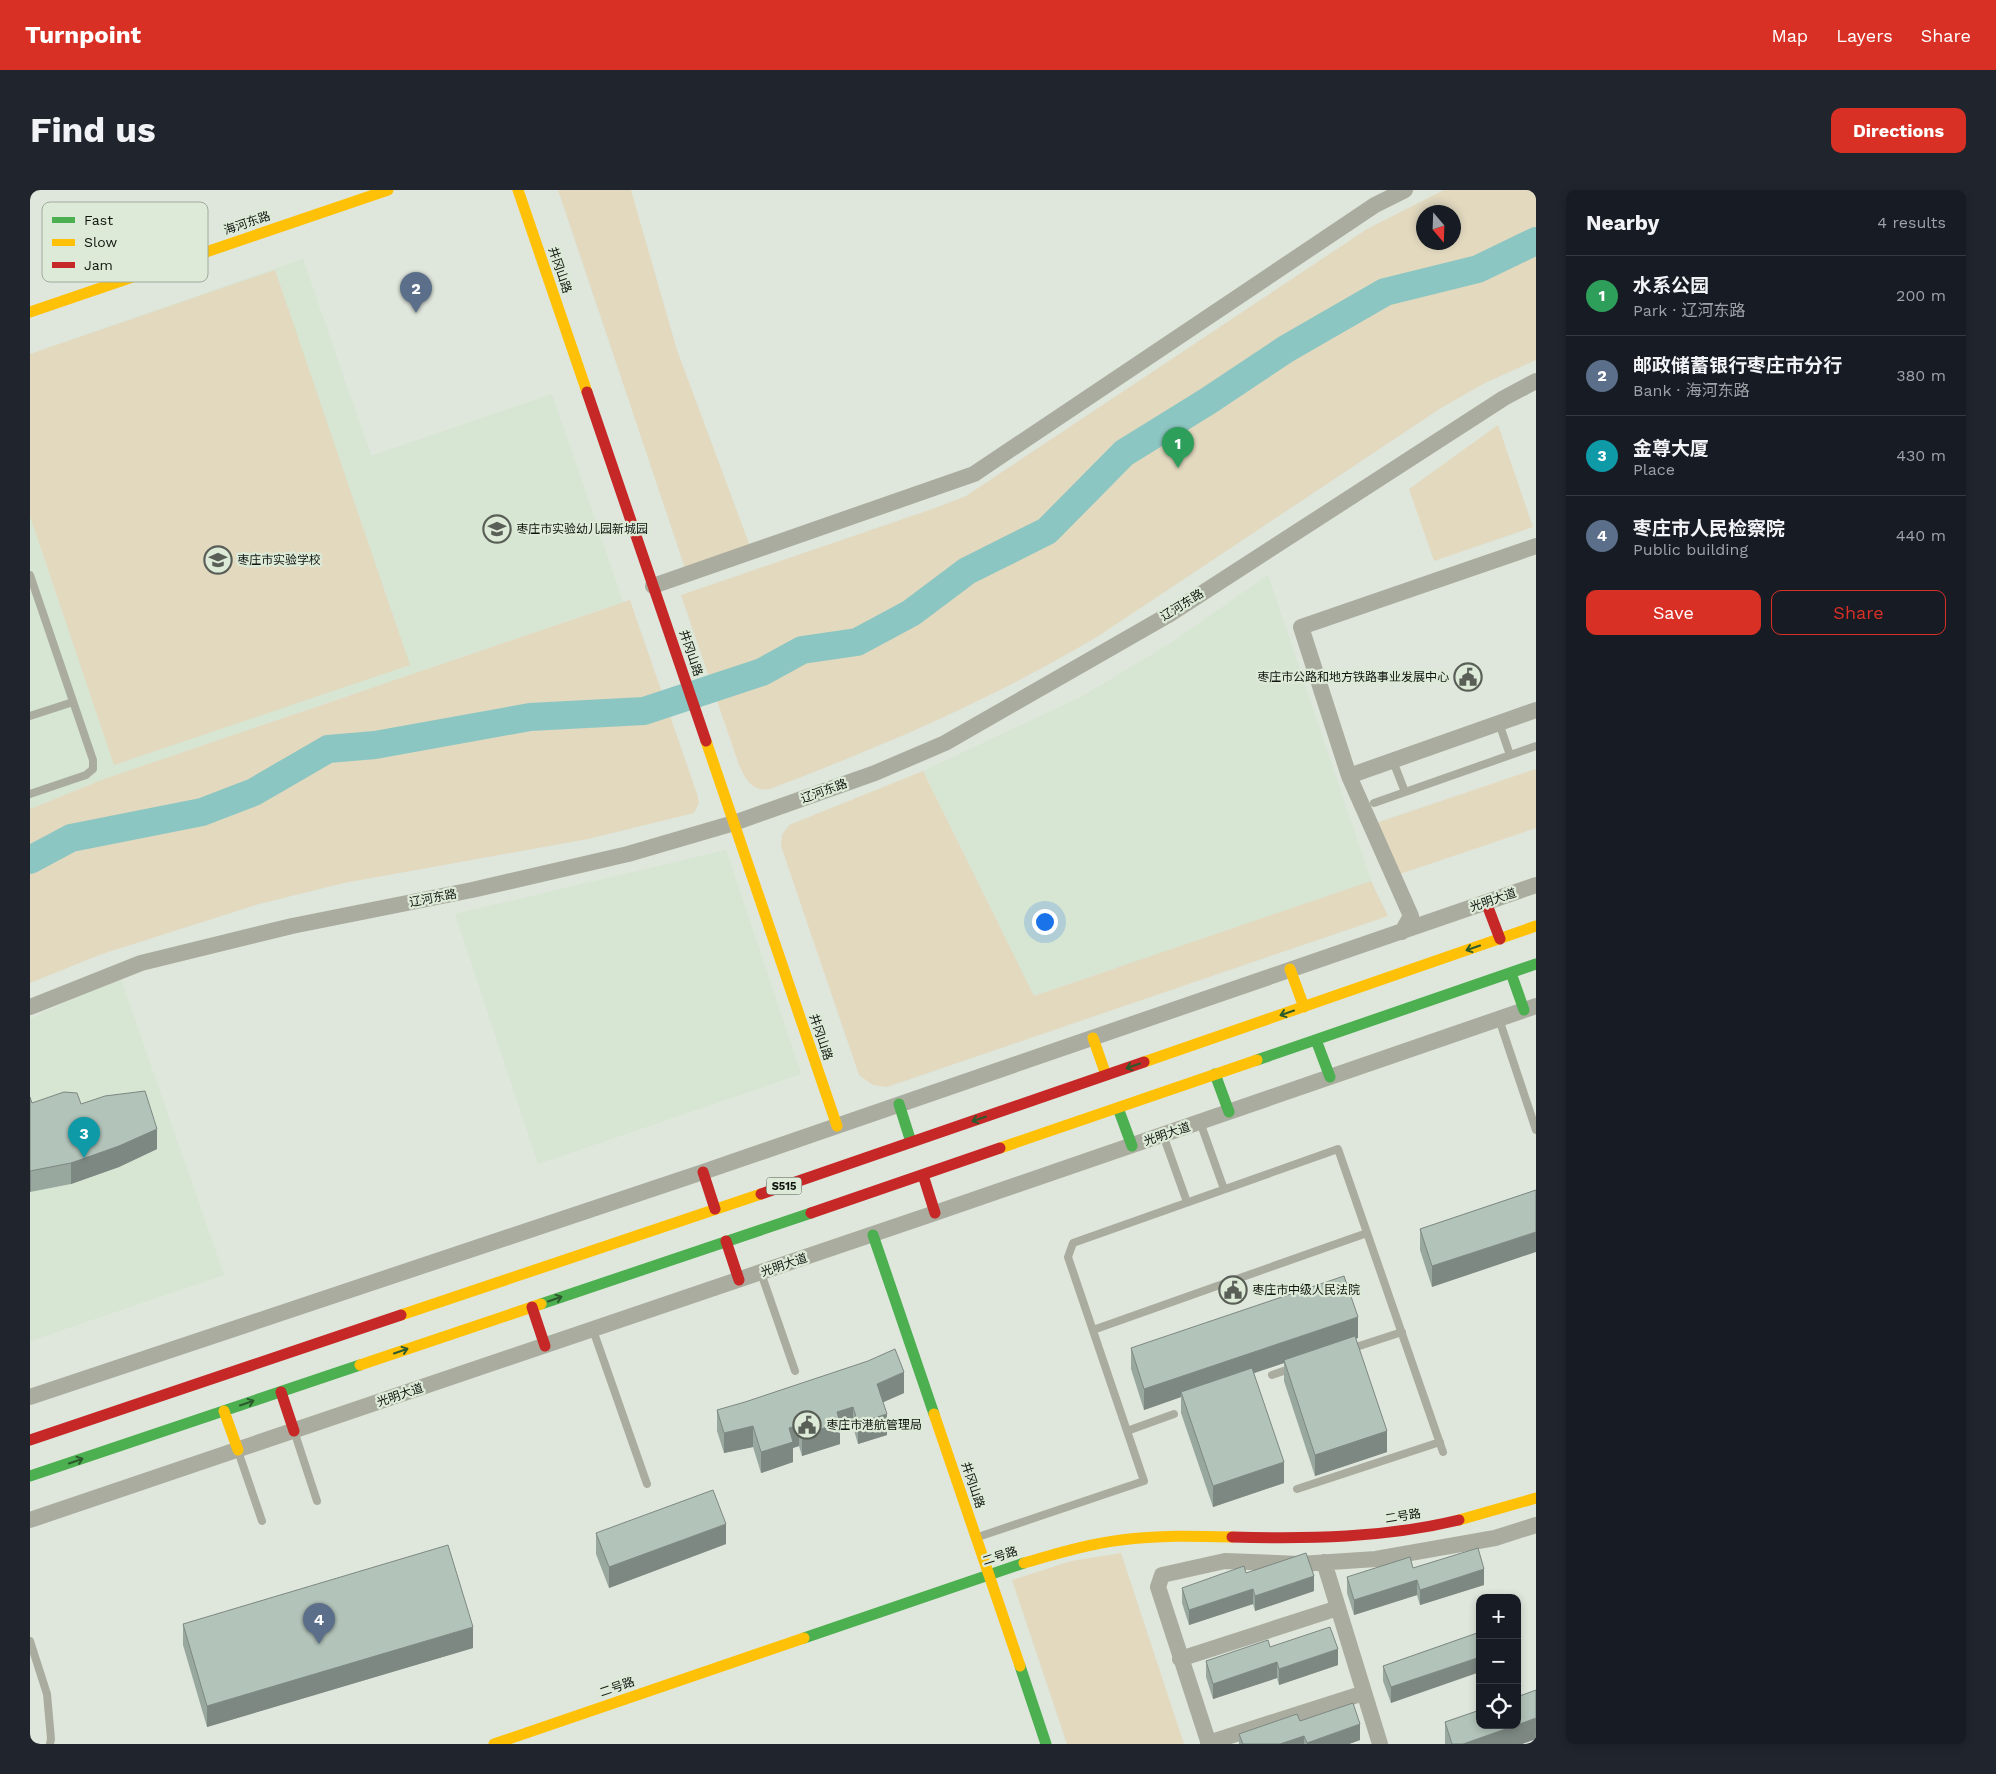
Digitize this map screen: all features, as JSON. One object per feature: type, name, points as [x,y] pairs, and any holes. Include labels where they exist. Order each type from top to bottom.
[{"type":"main road","name":"海河东路","points":[[208,251],[388,190]]},
{"type":"main road","name":"井冈山路","points":[[518,190],[837,1126]]},
{"type":"main road","name":"海河东路","points":[[30,312],[118,282]]},
{"type":"main road","points":[[1486,902],[1500,939]]},
{"type":"main road","name":"S515","points":[[30,1440],[912,1142],[1536,926]]},
{"type":"main road","points":[[30,1476],[1118,1108],[1536,964]]},
{"type":"main road","points":[[1290,970],[1304,1007]]},
{"type":"main road","points":[[1512,973],[1530,1008]]},
{"type":"main road","points":[[1093,1038],[1106,1075]]},
{"type":"main road","points":[[1316,1040],[1330,1077]]},
{"type":"main road","points":[[1215,1074],[1229,1112]]},
{"type":"main road","points":[[899,1104],[912,1142]]},
{"type":"main road","points":[[1118,1108],[1132,1146]]},
{"type":"main road","points":[[703,1172],[715,1209]]},
{"type":"main road","points":[[923,1174],[935,1214]]},
{"type":"main road","name":"井冈山路","points":[[874,1234],[1046,1744]]},
{"type":"main road","points":[[726,1241],[739,1280]]},
{"type":"main road","points":[[532,1307],[545,1346]]},
{"type":"main road","points":[[281,1392],[294,1431]]},
{"type":"main road","points":[[224,1411],[238,1450]]},
{"type":"main road","name":"二号路","points":[[494,1744],[989,1574],[1066,1550],[1134,1538],[1189,1535],[1316,1538],[1384,1533],[1447,1522],[1506,1508],[1536,1498]]},
{"type":"street","points":[[653,586],[974,474],[1375,205],[1405,190]]},
{"type":"street","name":"辽河东路","points":[[30,1007],[141,963],[292,926],[472,890],[628,854],[734,823],[875,773],[945,743],[1170,614],[1504,398],[1536,381]]},
{"type":"street","points":[[1402,932],[1411,916],[1349,776],[1301,627],[1536,546]]},
{"type":"street","points":[[1349,776],[1536,710]]},
{"type":"street","name":"光明大道","points":[[30,1397],[703,1172],[1536,885]]},
{"type":"street","name":"光明大道","points":[[30,1520],[935,1214],[1530,1008]]},
{"type":"street","points":[[1364,1693],[1208,1744],[1158,1587],[1162,1575],[1225,1561],[1300,1564],[1376,1559],[1495,1538],[1536,1526]]},
{"type":"street","points":[[1324,1562],[1380,1744]]},
{"type":"street","points":[[1180,1659],[1338,1608]]},
{"type":"lane","points":[[30,575],[93,760],[92,769],[86,775],[30,794]]},
{"type":"lane","points":[[30,716],[73,702]]},
{"type":"lane","points":[[1499,723],[1510,755]]},
{"type":"lane","points":[[1374,803],[1536,746]]},
{"type":"lane","points":[[1393,760],[1405,792]]},
{"type":"lane","points":[[1499,1019],[1536,1130]]},
{"type":"lane","points":[[1200,1122],[1224,1189]]},
{"type":"lane","points":[[1163,1135],[1187,1202]]},
{"type":"lane","points":[[976,1538],[1144,1481],[1068,1257],[1073,1243],[1338,1149],[1443,1452]]},
{"type":"lane","points":[[1093,1330],[1367,1233]]},
{"type":"lane","points":[[761,1273],[795,1371]]},
{"type":"lane","points":[[593,1330],[647,1484]]},
{"type":"lane","points":[[1346,1350],[1402,1332]]},
{"type":"lane","points":[[1272,1375],[1300,1366]]},
{"type":"lane","points":[[1127,1431],[1174,1414]]},
{"type":"lane","points":[[294,1431],[317,1501]]},
{"type":"lane","points":[[1297,1489],[1440,1442]]},
{"type":"lane","points":[[238,1450],[262,1521]]},
{"type":"lane","points":[[30,1641],[47,1694],[50,1744]]},
{"type":"shaded area","points":[[558,190],[631,190],[677,350],[751,549],[686,571]]},
{"type":"shaded area","points":[[1444,190],[1536,190],[1536,360],[1485,383],[1441,408],[1100,635],[1020,680],[938,720],[854,756],[770,789],[754,787],[744,776],[739,765],[681,595],[966,496],[1367,229]]},
{"type":"shaded area","name":"枣庄市实验学校","points":[[303,259],[371,456],[552,394],[623,602],[104,779],[30,809],[30,354]]},
{"type":"shaded area","name":"枣庄市实验学校","points":[[275,270],[410,665],[114,765],[30,516],[30,354]]},
{"type":"shaded area","points":[[1498,425],[1533,527],[1434,561],[1409,489]]},
{"type":"shaded area","points":[[1268,575],[1371,881],[1034,996],[923,771],[1083,696],[1169,644]]},
{"type":"shaded area","points":[[630,600],[697,794],[699,803],[694,813],[588,839],[344,883],[259,904],[102,954],[30,983],[30,809],[104,779]]},
{"type":"shaded area","points":[[1536,769],[1536,828],[1388,878],[1373,824]]},
{"type":"shaded area","points":[[923,771],[1034,996],[1371,881],[1388,916],[887,1087],[873,1085],[859,1075],[781,846],[782,835],[789,825]]},
{"type":"shaded area","points":[[726,850],[801,1074],[538,1164],[455,914]]},
{"type":"shaded area","points":[[120,977],[224,1275],[30,1341],[30,1019]]},
{"type":"shaded area","points":[[1121,1553],[1184,1744],[1067,1744],[1012,1580],[1071,1561]]},
{"type":"building","points":[[145,1091],[157,1129],[119,1146],[71,1163],[30,1171],[30,1097],[32,1103],[64,1092],[77,1093],[81,1104],[105,1096]]},
{"type":"building","points":[[1536,1190],[1536,1232],[1432,1266],[1420,1229]]},
{"type":"building","points":[[1344,1276],[1358,1317],[1144,1389],[1131,1348]]},
{"type":"building","points":[[1355,1336],[1387,1431],[1315,1455],[1284,1360]]},
{"type":"building","points":[[895,1349],[904,1372],[877,1384],[887,1414],[858,1423],[853,1407],[837,1412],[840,1423],[802,1435],[799,1425],[789,1428],[793,1442],[761,1452],[753,1426],[724,1433],[717,1410],[868,1361]]},
{"type":"building","points":[[1252,1368],[1284,1462],[1213,1486],[1181,1392]]},
{"type":"building","points":[[713,1490],[726,1524],[609,1567],[596,1533]]},
{"type":"building","points":[[448,1545],[473,1627],[207,1706],[183,1624]]},
{"type":"building","points":[[1478,1548],[1484,1569],[1420,1590],[1417,1580],[1354,1600],[1347,1577],[1410,1557],[1413,1568]]},
{"type":"building","points":[[1306,1553],[1314,1576],[1255,1596],[1253,1589],[1189,1610],[1182,1588],[1244,1566],[1246,1573]]},
{"type":"building","points":[[1330,1627],[1338,1649],[1279,1669],[1277,1662],[1213,1684],[1206,1661],[1268,1640],[1270,1647]]},
{"type":"building","points":[[1476,1633],[1476,1658],[1391,1687],[1383,1666]]},
{"type":"building","points":[[1536,1690],[1536,1718],[1521,1724],[1521,1696]]},
{"type":"building","points":[[1353,1703],[1360,1724],[1307,1743],[1304,1736],[1280,1744],[1243,1744],[1239,1734],[1297,1714],[1300,1721]]},
{"type":"building","points":[[1476,1711],[1476,1729],[1506,1729],[1463,1744],[1452,1744],[1445,1722]]},
{"type":"waterway","points":[[30,860],[71,838],[202,812],[254,792],[328,749],[375,745],[530,717],[644,711],[762,672],[802,650],[857,642],[911,613],[967,571],[1047,531],[1124,453],[1208,401],[1286,349],[1385,292],[1478,269],[1536,241]]},
{"type":"traffic: fast","points":[[1257,1060],[1536,964]]},
{"type":"traffic: fast","points":[[1511,973],[1524,1010]]},
{"type":"traffic: fast","points":[[1316,1040],[1330,1077]]},
{"type":"traffic: fast","points":[[1215,1074],[1229,1112]]},
{"type":"traffic: fast","points":[[899,1104],[911,1142]]},
{"type":"traffic: fast","points":[[1118,1108],[1132,1146]]},
{"type":"traffic: fast","points":[[541,1304],[811,1213]]},
{"type":"traffic: fast","points":[[873,1235],[934,1414]]},
{"type":"traffic: fast","points":[[30,1476],[360,1365]]},
{"type":"traffic: fast","points":[[804,1638],[1024,1563]]},
{"type":"traffic: fast","points":[[1020,1666],[1046,1744]]},
{"type":"traffic: slow","points":[[208,251],[388,190]]},
{"type":"traffic: slow","points":[[518,190],[587,392]]},
{"type":"traffic: slow","points":[[30,312],[118,282]]},
{"type":"traffic: slow","points":[[706,741],[837,1126]]},
{"type":"traffic: slow","points":[[1144,1062],[1536,926]]},
{"type":"traffic: slow","points":[[1290,969],[1304,1007]]},
{"type":"traffic: slow","points":[[1093,1038],[1106,1075]]},
{"type":"traffic: slow","points":[[1000,1148],[1257,1060]]},
{"type":"traffic: slow","points":[[401,1315],[761,1194]]},
{"type":"traffic: slow","points":[[360,1365],[541,1304]]},
{"type":"traffic: slow","points":[[224,1411],[238,1450]]},
{"type":"traffic: slow","points":[[934,1414],[1020,1666]]},
{"type":"traffic: slow","points":[[1459,1520],[1536,1498]]},
{"type":"traffic: slow","points":[[1024,1563],[1084,1547],[1135,1538],[1232,1537]]},
{"type":"traffic: slow","points":[[494,1744],[804,1638]]},
{"type":"traffic: jam","points":[[587,392],[706,741]]},
{"type":"traffic: jam","points":[[1486,902],[1500,939]]},
{"type":"traffic: jam","points":[[761,1194],[1144,1062]]},
{"type":"traffic: jam","points":[[811,1213],[1000,1148]]},
{"type":"traffic: jam","points":[[703,1172],[715,1209]]},
{"type":"traffic: jam","points":[[923,1175],[935,1213]]},
{"type":"traffic: jam","points":[[726,1241],[739,1280]]},
{"type":"traffic: jam","points":[[532,1307],[545,1346]]},
{"type":"traffic: jam","points":[[30,1440],[401,1315]]},
{"type":"traffic: jam","points":[[281,1392],[294,1431]]},
{"type":"traffic: jam","points":[[1232,1537],[1289,1538],[1375,1534],[1403,1531],[1459,1520]]},
{"type":"place","name":"邮政储蓄银行枣庄市分行","points":[[416,313]]},
{"type":"place","name":"水系公园","points":[[1178,468]]},
{"type":"place","name":"枣庄市实验幼儿园新城园","points":[[497,529]]},
{"type":"place","name":"枣庄市实验学校","points":[[218,560]]},
{"type":"place","name":"枣庄市公路和地方铁路事业发展中心","points":[[1468,677]]},
{"type":"place","name":"金尊大厦","points":[[84,1158]]},
{"type":"place","name":"枣庄市中级人民法院","points":[[1233,1290]]},
{"type":"place","name":"枣庄市港航管理局","points":[[807,1425]]},
{"type":"place","name":"枣庄市人民检察院","points":[[319,1644]]}]
